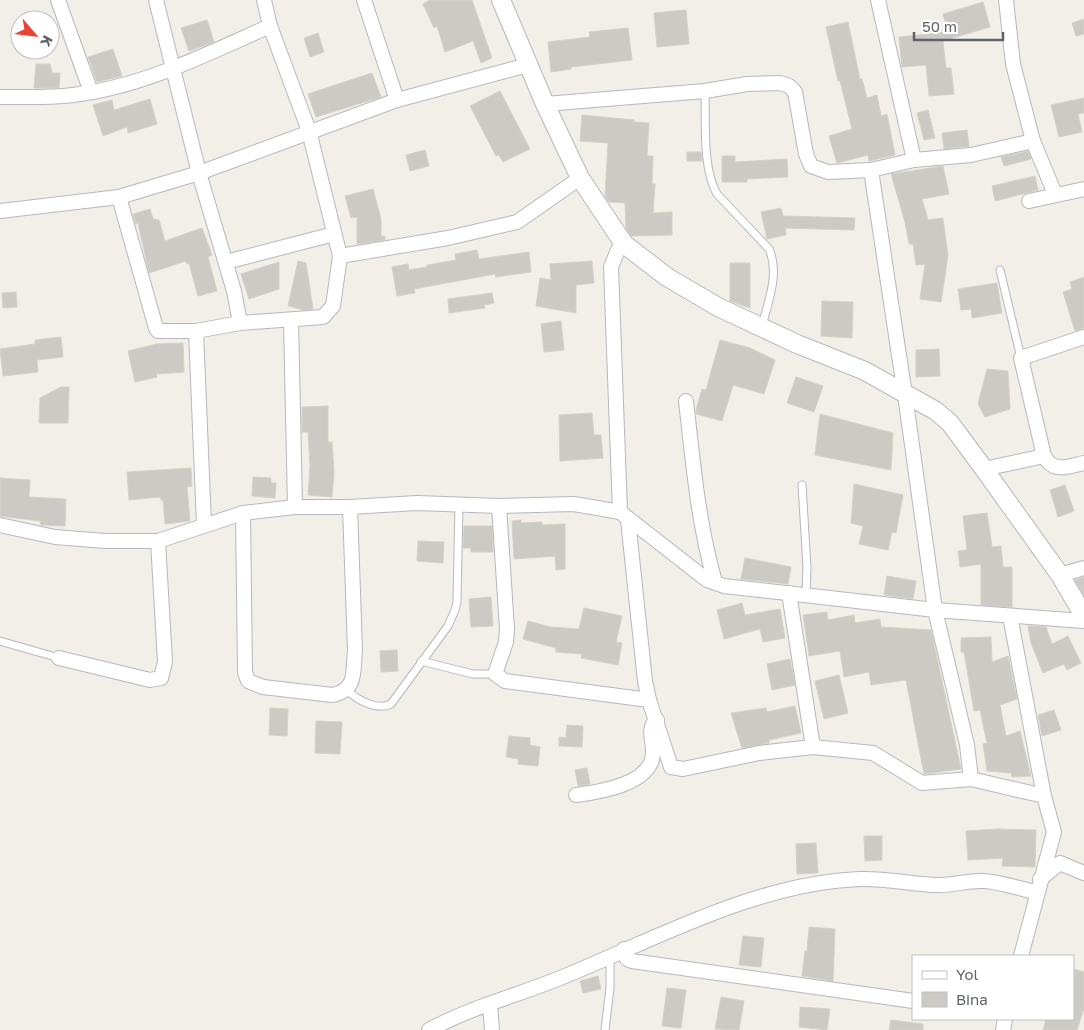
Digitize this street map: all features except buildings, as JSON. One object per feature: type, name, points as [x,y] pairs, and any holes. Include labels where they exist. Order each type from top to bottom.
[{"type":"street","points":[[58,0],[91,92]]},
{"type":"street","points":[[156,0],[199,173],[226,262],[240,324]]},
{"type":"street","points":[[119,197],[156,328],[163,332],[196,331],[240,324],[323,317],[331,309],[340,256],[309,131],[270,26],[264,0]]},
{"type":"street","points":[[364,0],[397,100]]},
{"type":"street","points":[[501,0],[545,104],[580,178],[624,244],[667,277],[718,307],[865,371],[936,411],[950,423],[984,469],[1060,575],[1084,616]]},
{"type":"street","points":[[878,0],[914,160]]},
{"type":"street","points":[[1006,0],[1013,64],[1032,141],[1056,194]]},
{"type":"street","points":[[0,97],[72,96],[91,92],[174,68],[270,26]]},
{"type":"street","points":[[0,211],[119,197],[199,173],[397,100],[528,65]]},
{"type":"street","points":[[545,104],[705,91],[747,84],[780,83],[789,86],[795,92],[806,154],[811,166],[828,172],[870,170],[914,160],[971,155],[1032,141]]},
{"type":"street","points":[[870,170],[905,395],[935,610],[967,745],[971,779]]},
{"type":"street","points":[[340,256],[448,238],[517,222],[580,178]]},
{"type":"street","points":[[1029,201],[1084,189]]},
{"type":"street","points":[[226,262],[334,234]]},
{"type":"street","points":[[624,244],[618,250],[611,268],[624,516],[649,700],[657,720],[669,764],[677,769],[759,753],[813,747],[873,753],[922,783],[971,779],[1044,796]]},
{"type":"street","points":[[291,320],[295,507]]},
{"type":"street","points":[[196,331],[204,525]]},
{"type":"street","points":[[1084,337],[1021,358],[1044,456],[1049,465],[1058,469],[1084,463]]},
{"type":"street","points":[[686,401],[696,492],[705,548],[715,582]]},
{"type":"street","points":[[984,469],[1044,456]]},
{"type":"street","points":[[0,525],[55,537],[105,541],[158,540],[243,513],[295,507],[350,507],[416,503],[499,506],[574,504],[624,516],[655,537],[707,580],[724,586],[935,610],[1084,621]]},
{"type":"street","points":[[499,506],[508,629],[506,642],[495,674],[505,681],[649,700]]},
{"type":"street","points":[[243,513],[245,672],[248,681],[263,687],[332,695],[344,693],[347,690],[351,681],[355,650],[350,507]]},
{"type":"street","points":[[60,658],[150,680],[161,678],[166,662],[158,540]]},
{"type":"street","points":[[1060,575],[1084,568]]},
{"type":"street","points":[[789,593],[813,747]]},
{"type":"street","points":[[1010,616],[1044,796],[1054,832],[1038,885],[1021,955]]},
{"type":"street","points":[[576,795],[604,791],[645,773],[653,756],[651,732],[653,724],[657,720]]},
{"type":"street","points":[[429,1030],[455,1018],[570,974],[624,949],[766,895],[816,884],[861,879],[938,885],[984,881],[1038,885],[1060,863],[1084,873]]},
{"type":"street","points":[[624,949],[627,958],[632,962],[912,1001]]},
{"type":"street","points":[[490,1005],[492,1030]]},
{"type":"lane","points":[[705,91],[709,169],[712,183],[717,194],[769,249],[773,259],[773,277],[762,327]]},
{"type":"lane","points":[[1000,270],[1021,358]]},
{"type":"lane","points":[[802,485],[807,567],[806,595]]},
{"type":"lane","points":[[347,690],[361,701],[383,707],[388,706],[393,702],[448,626],[457,602],[459,505]]},
{"type":"lane","points":[[0,641],[60,658]]},
{"type":"lane","points":[[421,661],[473,674],[495,674]]},
{"type":"lane","points":[[605,1030],[610,988],[610,956]]}]
